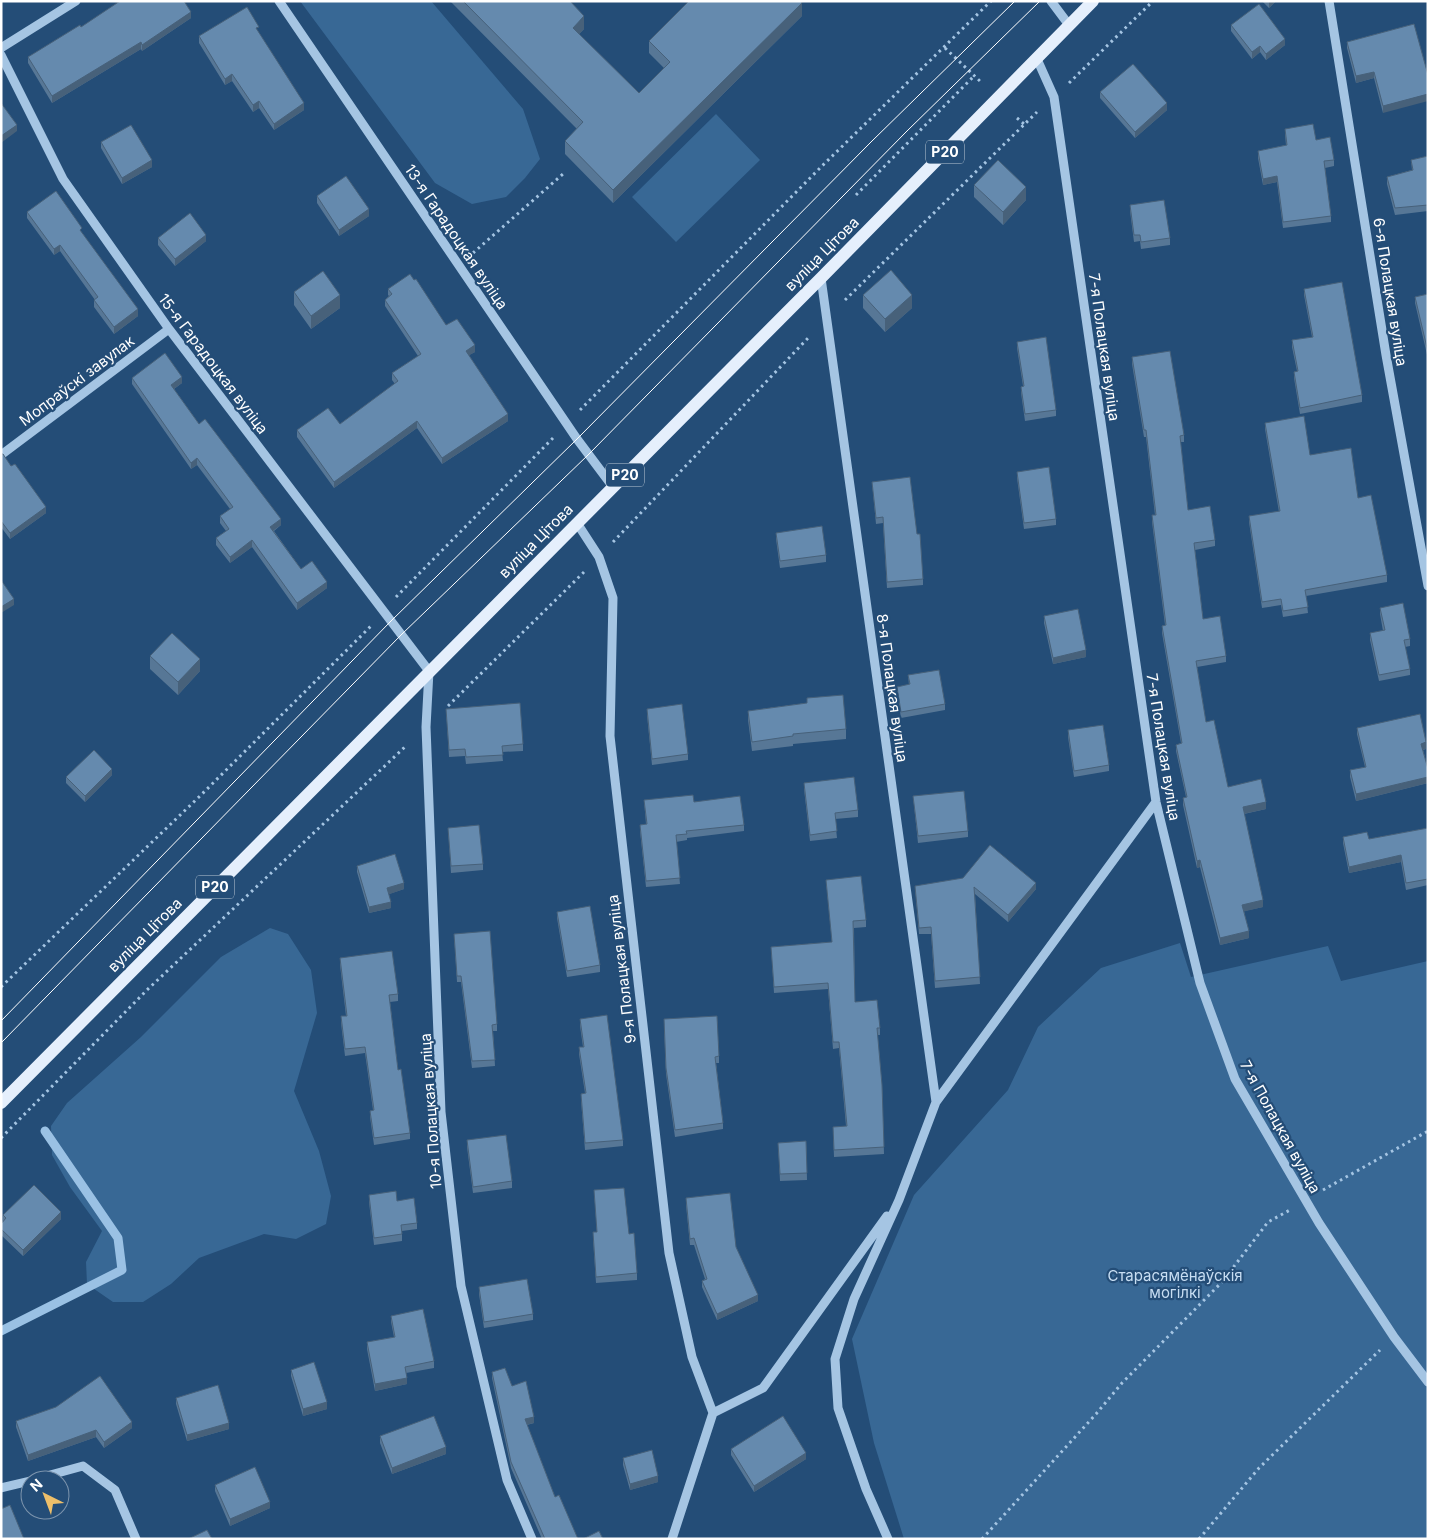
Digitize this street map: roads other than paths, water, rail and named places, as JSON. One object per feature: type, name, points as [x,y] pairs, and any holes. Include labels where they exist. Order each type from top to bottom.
[{"type":"main road","name":"вуліца Цітова","points":[[1,1103],[822,278],[1093,1]]},
{"type":"street","points":[[1,48],[76,1]]},
{"type":"street","name":"13-я Гарадоцкая вуліца","points":[[279,1],[567,424],[613,487]]},
{"type":"street","points":[[1051,1],[1069,26]]},
{"type":"street","name":"6-я Полацкая вуліца","points":[[1329,1],[1386,355],[1428,586]]},
{"type":"street","name":"15-я Гарадоцкая вуліца","points":[[1,55],[63,179],[169,329],[383,613],[429,671]]},
{"type":"street","name":"7-я Полацкая вуліца","points":[[1037,59],[1054,97],[1156,802],[1200,983],[1235,1079],[1305,1201],[1394,1337],[1428,1382]]},
{"type":"street","name":"8-я Полацкая вуліца","points":[[822,278],[936,1102]]},
{"type":"street","name":"Мопраўскі завулак","points":[[1,455],[169,329]]},
{"type":"street","name":"9-я Полацкая вуліца","points":[[577,523],[599,557],[613,598],[610,736],[669,1253],[692,1357],[713,1413]]},
{"type":"street","name":"10-я Полацкая вуліца","points":[[429,671],[426,727],[442,1112],[461,1286],[507,1480],[532,1539]]},
{"type":"street","points":[[888,1539],[866,1489],[838,1408],[835,1359],[854,1299],[899,1200],[936,1102],[1156,802]]},
{"type":"street","points":[[672,1539],[713,1413],[763,1388],[899,1200]]},
{"type":"street","points":[[68,1470],[83,1466],[115,1490],[136,1539]]},
{"type":"street","points":[[1,1488],[20,1483]]},
{"type":"waterway","points":[[1,1331],[122,1270],[118,1238],[45,1131]]},
{"type":"tram line","points":[[1,1021],[391,621],[577,439],[871,142],[1015,1]]},
{"type":"tram line","points":[[1,1043],[401,635],[588,455],[907,131],[1040,1]]},
{"type":"park label","name":"Старасямёнаўскія могілкі","points":[[1175,1284]]}]
